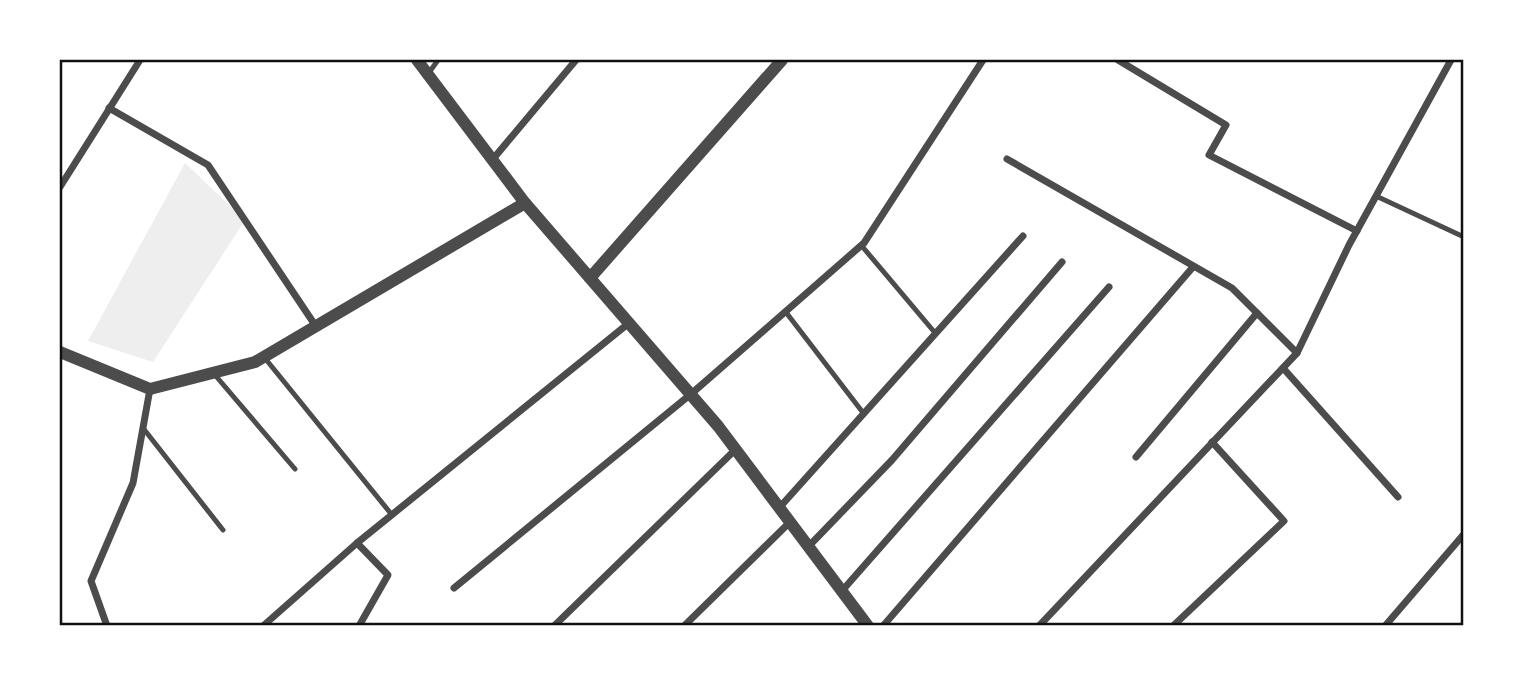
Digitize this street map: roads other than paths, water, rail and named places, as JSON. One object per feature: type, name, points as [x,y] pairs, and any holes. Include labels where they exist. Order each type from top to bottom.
[{"type":"street","points":[[60,187],[140,60]]},
{"type":"street","points":[[416,60],[525,203],[691,394],[868,625]]},
{"type":"street","points":[[493,159],[576,60]]},
{"type":"street","points":[[590,278],[782,60]]},
{"type":"street","points":[[454,588],[691,394],[861,245],[983,60]]},
{"type":"street","points":[[1118,60],[1226,125],[1209,155],[1357,231]]},
{"type":"street","points":[[1039,625],[1297,353],[1357,231],[1451,60]]},
{"type":"street","points":[[109,108],[208,165],[315,325]]},
{"type":"street","points":[[1007,159],[1233,288],[1297,353]]},
{"type":"street","points":[[60,352],[150,389],[264,357],[525,203]]},
{"type":"street","points":[[779,509],[1023,236]]},
{"type":"street","points":[[807,547],[892,460],[1062,262]]},
{"type":"street","points":[[883,625],[1193,267]]},
{"type":"street","points":[[841,593],[1109,286]]},
{"type":"street","points":[[1136,457],[1257,313]]},
{"type":"street","points":[[263,625],[357,543],[629,323]]},
{"type":"street","points":[[1283,368],[1398,497]]},
{"type":"street","points":[[107,625],[91,580],[133,483],[150,389]]},
{"type":"street","points":[[1173,625],[1284,520],[1212,442]]},
{"type":"street","points":[[554,625],[735,450]]},
{"type":"street","points":[[684,625],[789,523]]},
{"type":"street","points":[[1385,625],[1464,534]]},
{"type":"street","points":[[357,543],[387,575],[359,625]]},
{"type":"lane","points":[[428,74],[438,60]]},
{"type":"lane","points":[[1376,196],[1464,237]]},
{"type":"lane","points":[[861,245],[936,334]]},
{"type":"lane","points":[[785,311],[863,414]]},
{"type":"lane","points":[[264,357],[392,515]]},
{"type":"lane","points":[[213,373],[295,469]]},
{"type":"lane","points":[[143,428],[223,530]]},
{"type":"lane","points":[[1456,542],[1464,548]]}]
